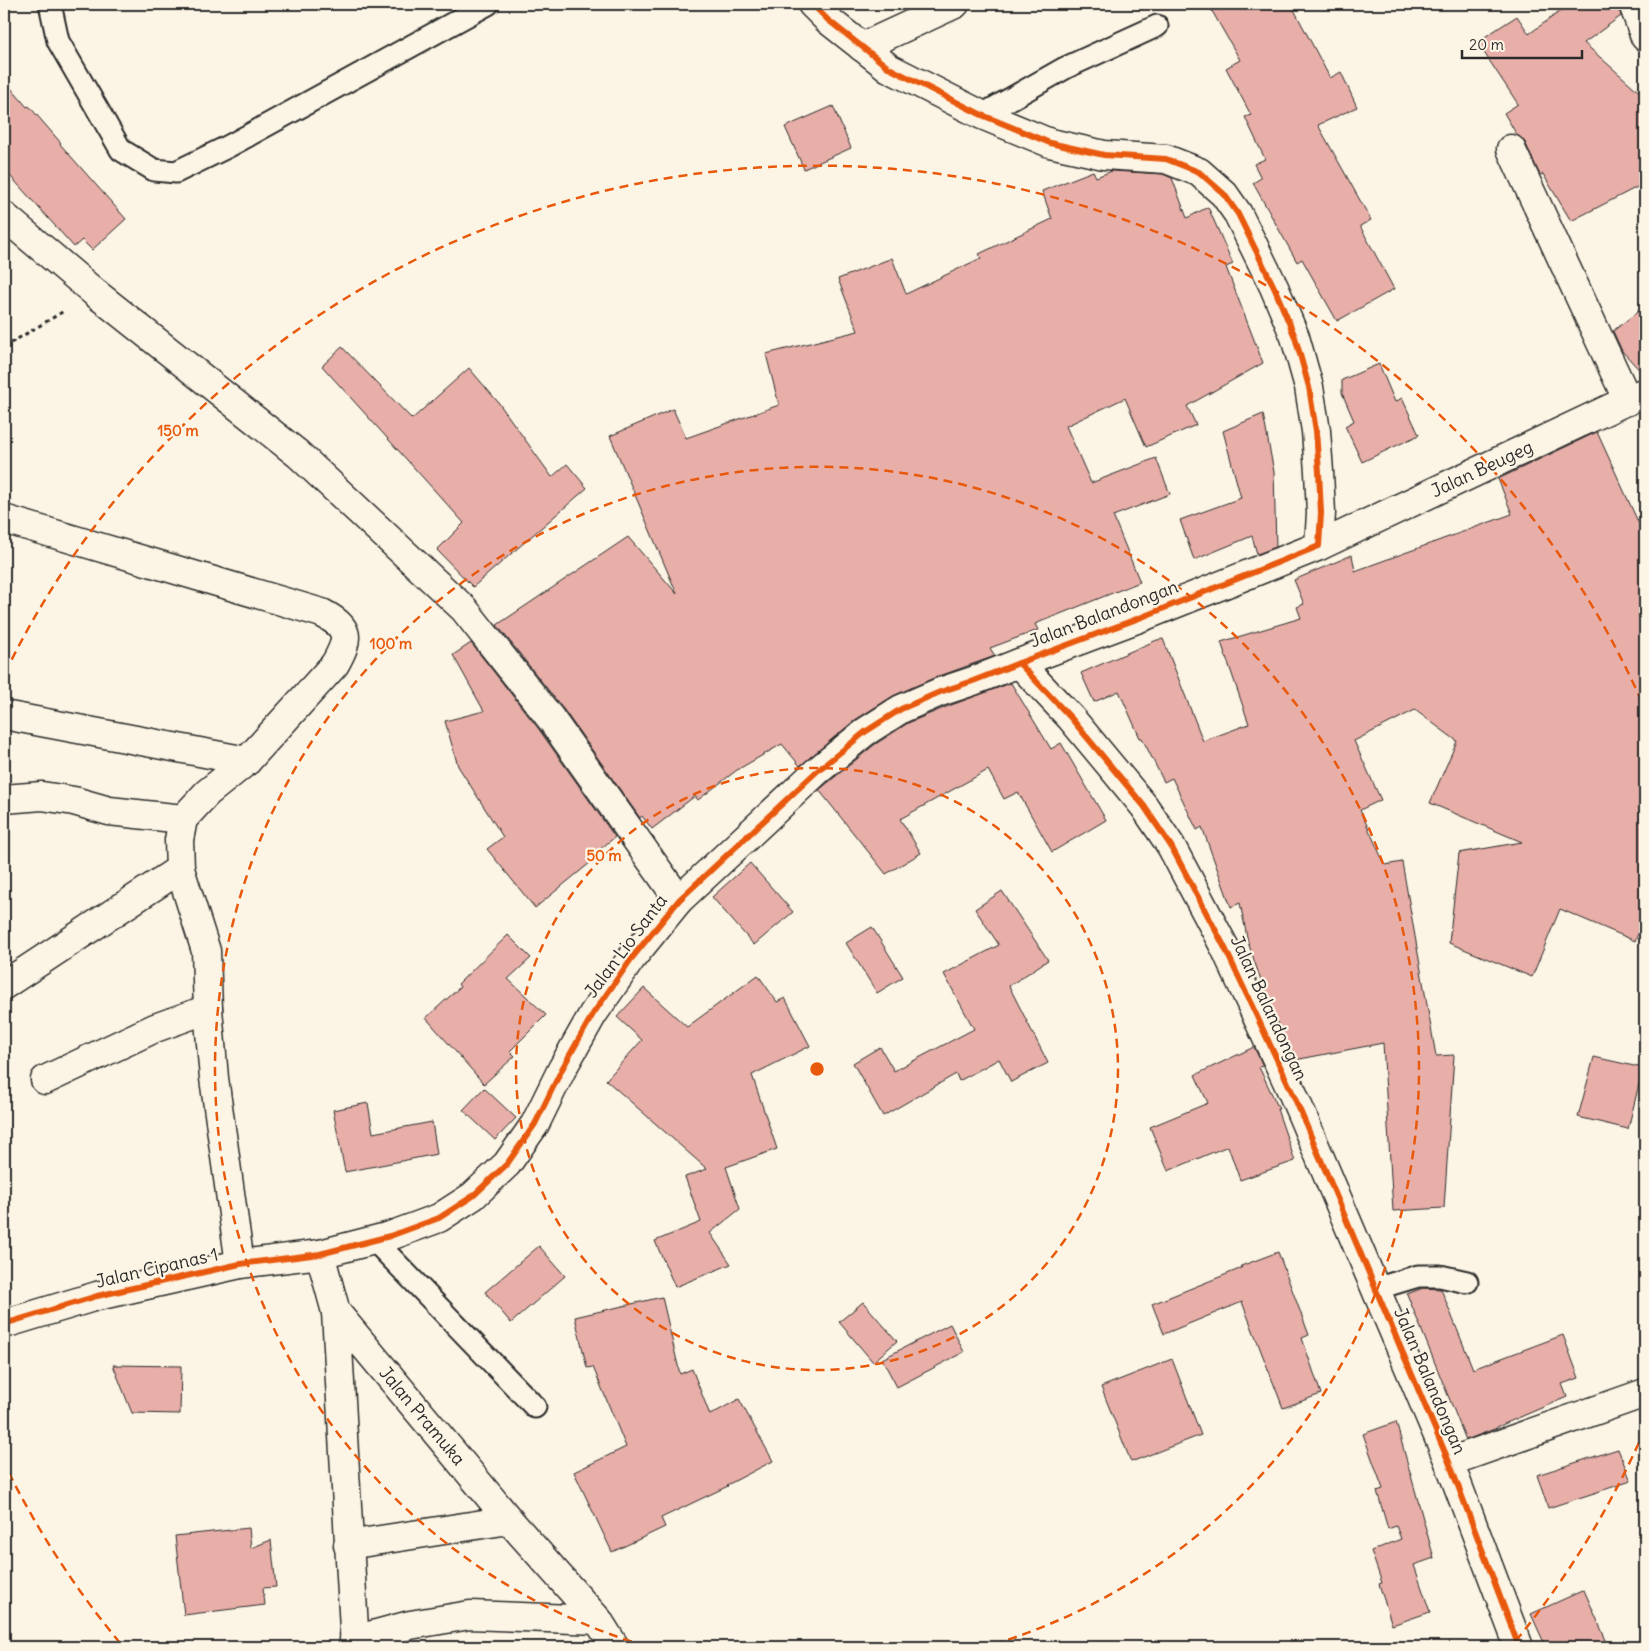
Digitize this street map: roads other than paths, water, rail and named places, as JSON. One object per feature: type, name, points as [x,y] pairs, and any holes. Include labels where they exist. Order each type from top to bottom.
[{"type":"street","points":[[812,4],[828,20],[890,68],[982,115],[1050,143],[1104,155],[1166,159],[1199,172],[1224,194],[1238,214],[1274,287],[1295,337],[1309,387],[1316,431],[1319,472],[1321,513],[1319,546]]},
{"type":"street","points":[[862,47],[956,4]]},
{"type":"street","points":[[1633,4],[1645,38]]},
{"type":"street","points":[[1511,150],[1637,396]]},
{"type":"street","points":[[4,216],[94,292],[298,454],[464,609],[551,720],[679,900]]},
{"type":"street","name":"Jalan Beugeg","points":[[1319,546],[1637,396]]},
{"type":"street","points":[[4,519],[322,612],[342,626],[345,642],[335,664],[247,760],[207,794],[183,820],[179,840],[180,869],[206,951],[208,1009],[214,1078],[240,1264]]},
{"type":"street","name":"Jalan Balandongan","points":[[1319,546],[1019,662],[1071,718],[1144,806],[1171,846],[1225,948],[1293,1094],[1449,1462],[1520,1647]]},
{"type":"street","name":"Jalan Lio Santa","points":[[320,1254],[390,1236],[439,1218],[474,1196],[507,1164],[535,1124],[562,1069],[593,1014],[631,959],[679,900],[816,772],[865,732],[901,709],[1019,662]]},
{"type":"street","points":[[4,715],[247,760]]},
{"type":"street","points":[[4,799],[42,796],[74,801],[109,811],[183,820]]},
{"type":"street","points":[[4,985],[180,869]]},
{"type":"street","points":[[46,1080],[155,1028],[208,1009]]},
{"type":"street","name":"Jalan Cipanas 1","points":[[4,1324],[97,1296],[240,1264],[320,1254]]},
{"type":"street","name":"Jalan Pramuka","points":[[320,1254],[336,1312],[354,1644],[410,1625],[470,1615],[598,1620]]},
{"type":"street","name":"Jalan Pramuka","points":[[336,1312],[509,1520],[598,1620],[615,1647]]},
{"type":"street","points":[[1449,1462],[1645,1393]]},
{"type":"street","points":[[348,1545],[509,1520]]},
{"type":"lane","points":[[50,4],[58,41],[121,150],[154,170],[176,172],[229,146],[488,4]]},
{"type":"lane","points":[[982,115],[1065,68],[1157,26]]},
{"type":"lane","points":[[374,1240],[535,1406]]},
{"type":"lane","points":[[1375,1289],[1418,1276],[1440,1276],[1467,1282]]}]
